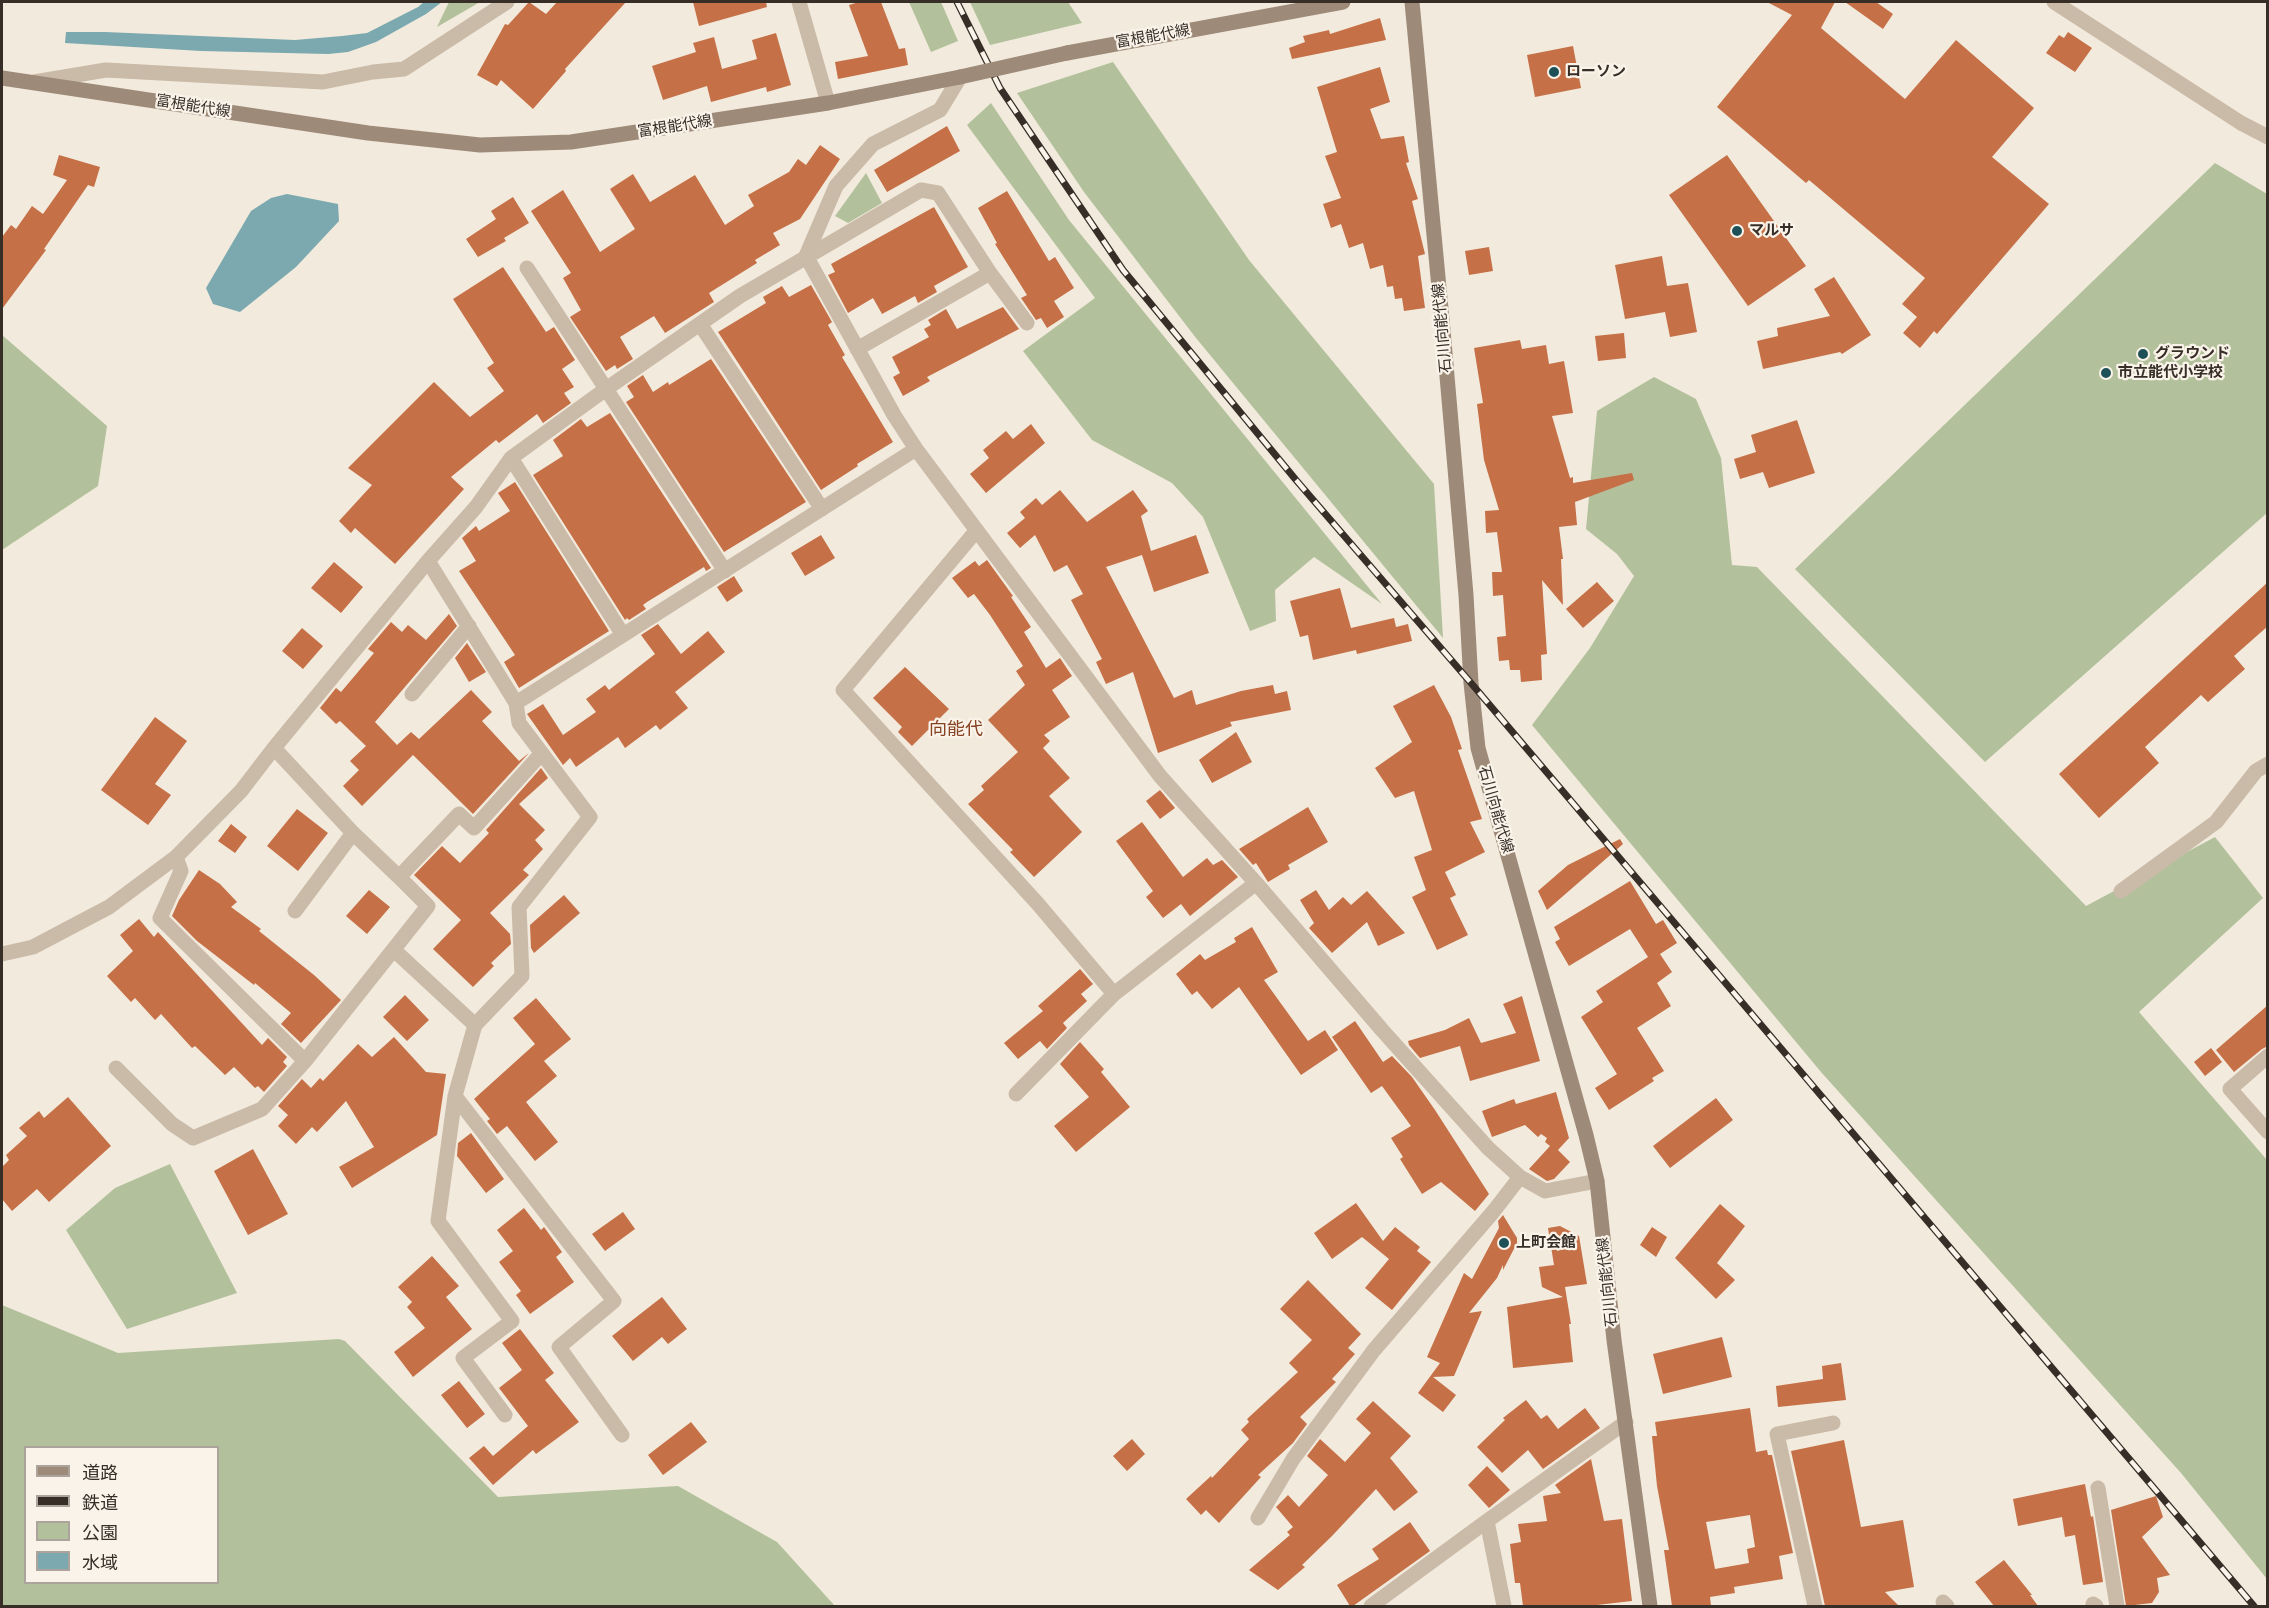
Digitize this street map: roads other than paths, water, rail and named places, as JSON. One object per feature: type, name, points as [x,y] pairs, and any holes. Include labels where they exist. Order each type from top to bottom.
[{"type":"main road","name":"富根能代線","points":[[2,78],[368,134],[480,145],[571,142],[828,103],[960,77],[1067,52],[1343,2]]},
{"type":"main road","name":"石川向能代線","points":[[1412,2],[1443,330],[1478,748],[1597,1181],[1614,1340],[1650,1606]]},
{"type":"street","points":[[31,82],[106,70],[323,82],[373,72],[404,69],[507,2]]},
{"type":"street","points":[[799,2],[828,103]]},
{"type":"street","points":[[2054,2],[2241,123],[2268,137]]},
{"type":"street","points":[[806,256],[836,186],[873,144],[940,110],[960,77]]},
{"type":"street","points":[[2,954],[33,948],[109,907],[176,857],[242,791],[274,748],[428,561],[476,507],[511,458],[740,296],[921,190],[938,193],[990,273],[1027,323]]},
{"type":"street","points":[[806,256],[916,449],[1160,776],[1488,1148],[1520,1177],[1545,1191],[1597,1181]]},
{"type":"street","points":[[527,268],[725,571]]},
{"type":"street","points":[[857,349],[990,273]]},
{"type":"street","points":[[700,324],[822,509]]},
{"type":"street","points":[[516,703],[916,449]]},
{"type":"street","points":[[511,458],[623,635]]},
{"type":"street","points":[[976,531],[843,690],[1038,904],[1114,994]]},
{"type":"street","points":[[428,561],[516,703],[519,723],[540,754],[590,817],[519,907],[522,976],[475,1025],[455,1096],[438,1221],[512,1321],[463,1358],[506,1415]]},
{"type":"street","points":[[412,694],[469,626]]},
{"type":"street","points":[[116,1068],[172,1124],[193,1138],[262,1109],[305,1061],[428,906],[353,833],[274,748]]},
{"type":"street","points":[[399,877],[459,814],[474,828],[540,754]]},
{"type":"street","points":[[2121,891],[2216,822],[2256,771],[2268,764]]},
{"type":"street","points":[[295,911],[353,833]]},
{"type":"street","points":[[176,857],[182,871],[160,918],[305,1061]]},
{"type":"street","points":[[1016,1094],[1114,994],[1256,883]]},
{"type":"street","points":[[394,950],[475,1025]]},
{"type":"street","points":[[2268,1056],[2230,1089],[2268,1132]]},
{"type":"street","points":[[455,1096],[614,1300],[559,1347],[622,1435]]},
{"type":"street","points":[[1258,1518],[1293,1459],[1374,1350],[1493,1212],[1520,1177]]},
{"type":"street","points":[[1371,1606],[1626,1422]]},
{"type":"street","points":[[1815,1606],[1777,1434],[1833,1423]]},
{"type":"street","points":[[2098,1488],[2117,1606]]},
{"type":"street","points":[[1487,1521],[1503,1606]]},
{"type":"water","points":[[424,2],[442,2],[426,14],[376,42],[348,52],[328,54],[201,51],[65,43],[66,32],[295,40],[342,36],[367,33]]},
{"type":"water","points":[[287,194],[338,204],[339,221],[296,267],[240,312],[213,304],[206,288],[251,211],[271,198]]},
{"type":"railway","points":[[957,2],[1000,88],[1123,270],[1296,480],[2254,1606]]},
{"type":"place","name":"ローソン","points":[[1554,72]]},
{"type":"place","name":"マルサ","points":[[1737,231]]},
{"type":"place","name":"グラウンド","points":[[2143,354]]},
{"type":"place","name":"市立能代小学校","points":[[2106,373]]},
{"type":"place","name":"上町会館","points":[[1504,1243]]},
{"type":"district","name":"向能代","points":[[956,730]]}]
